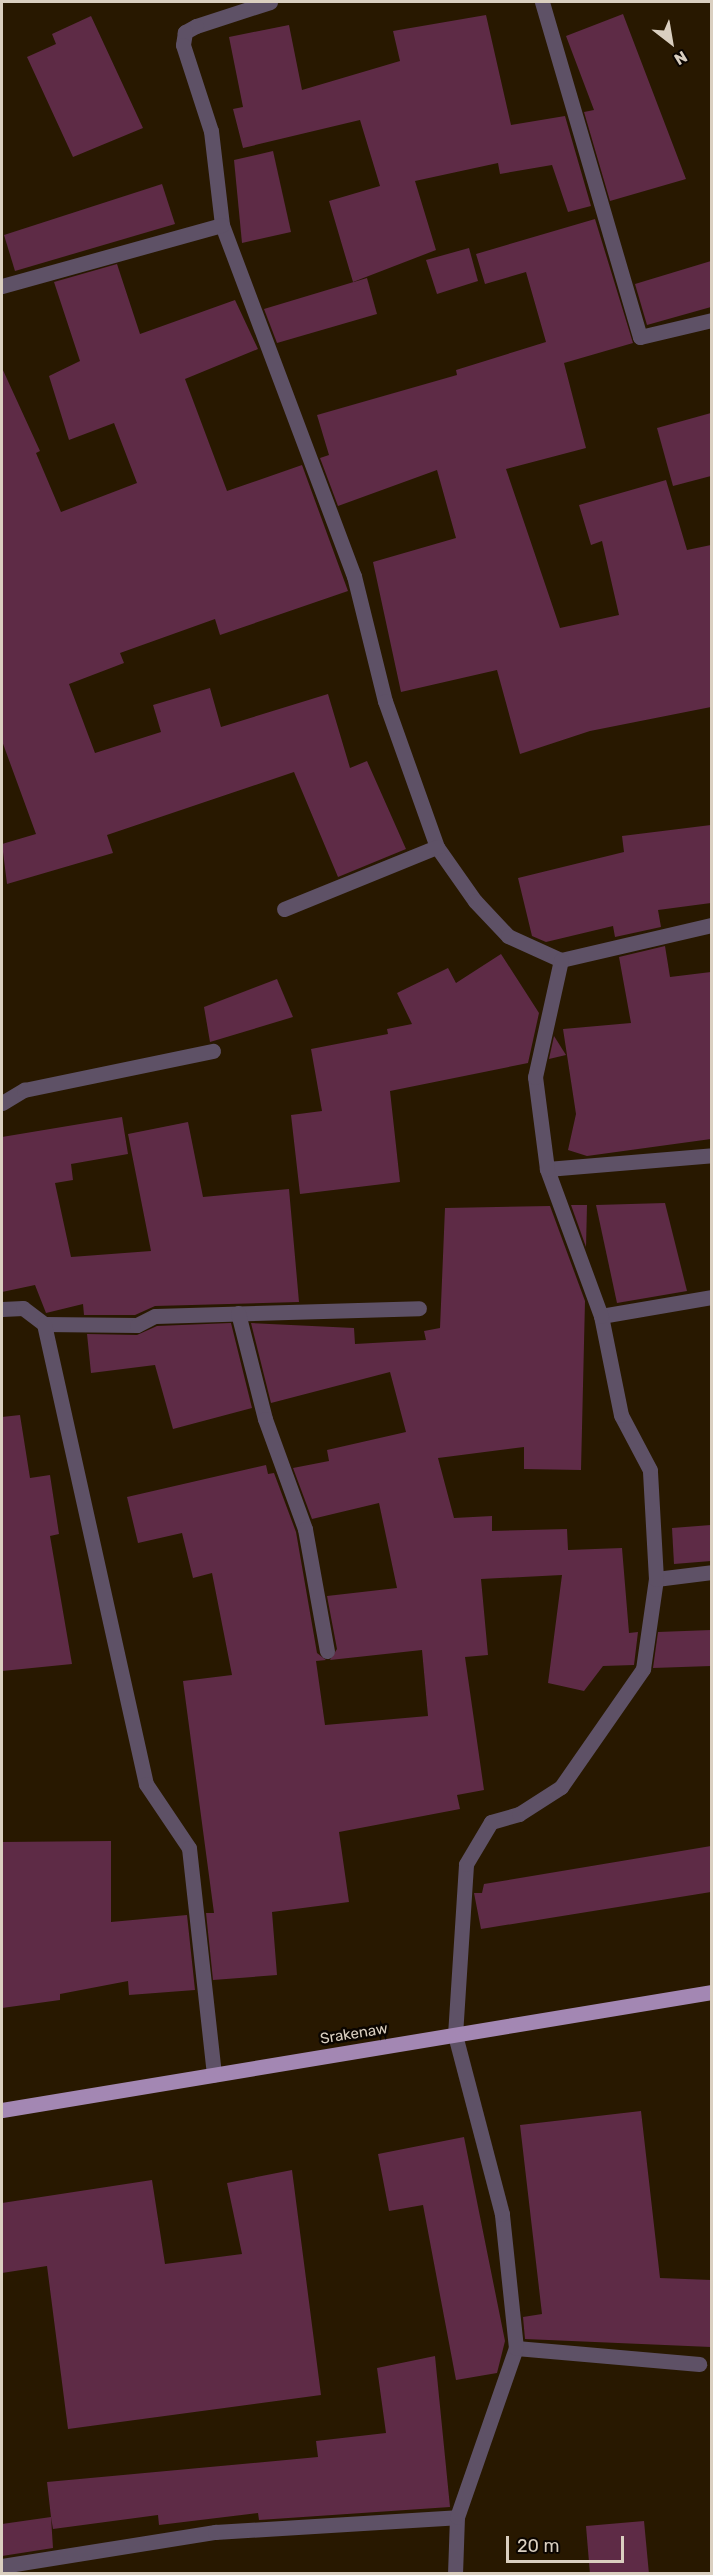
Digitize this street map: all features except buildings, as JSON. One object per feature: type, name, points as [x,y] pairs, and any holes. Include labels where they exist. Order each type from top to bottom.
[{"type":"main road","name":"Srakenaw","points":[[2,2110],[711,1992]]},
{"type":"street","points":[[270,2],[185,32],[183,45],[211,131],[222,225],[354,576],[385,701],[437,847],[475,901],[508,936],[561,960],[711,925]]},
{"type":"street","points":[[542,2],[640,337],[711,320]]},
{"type":"street","points":[[2,286],[222,225]]},
{"type":"street","points":[[284,909],[437,847]]},
{"type":"street","points":[[455,2574],[457,2517],[516,2348],[502,2214],[455,2035],[466,1864],[475,1843],[491,1822],[519,1814],[561,1787],[643,1669],[656,1579],[650,1470],[621,1416],[601,1316],[546,1169],[535,1077],[561,960]]},
{"type":"street","points":[[2,1103],[24,1089],[213,1052]]},
{"type":"street","points":[[546,1169],[711,1155]]},
{"type":"street","points":[[601,1316],[711,1297]]},
{"type":"street","points":[[2,1309],[23,1308],[44,1324],[137,1325],[154,1316],[419,1308]]},
{"type":"street","points":[[238,1313],[265,1419],[304,1529],[327,1651]]},
{"type":"street","points":[[44,1324],[146,1784],[189,1848],[214,2075]]},
{"type":"street","points":[[656,1579],[711,1572]]},
{"type":"street","points":[[516,2348],[699,2364]]},
{"type":"street","points":[[2,2566],[214,2532],[457,2517]]}]
